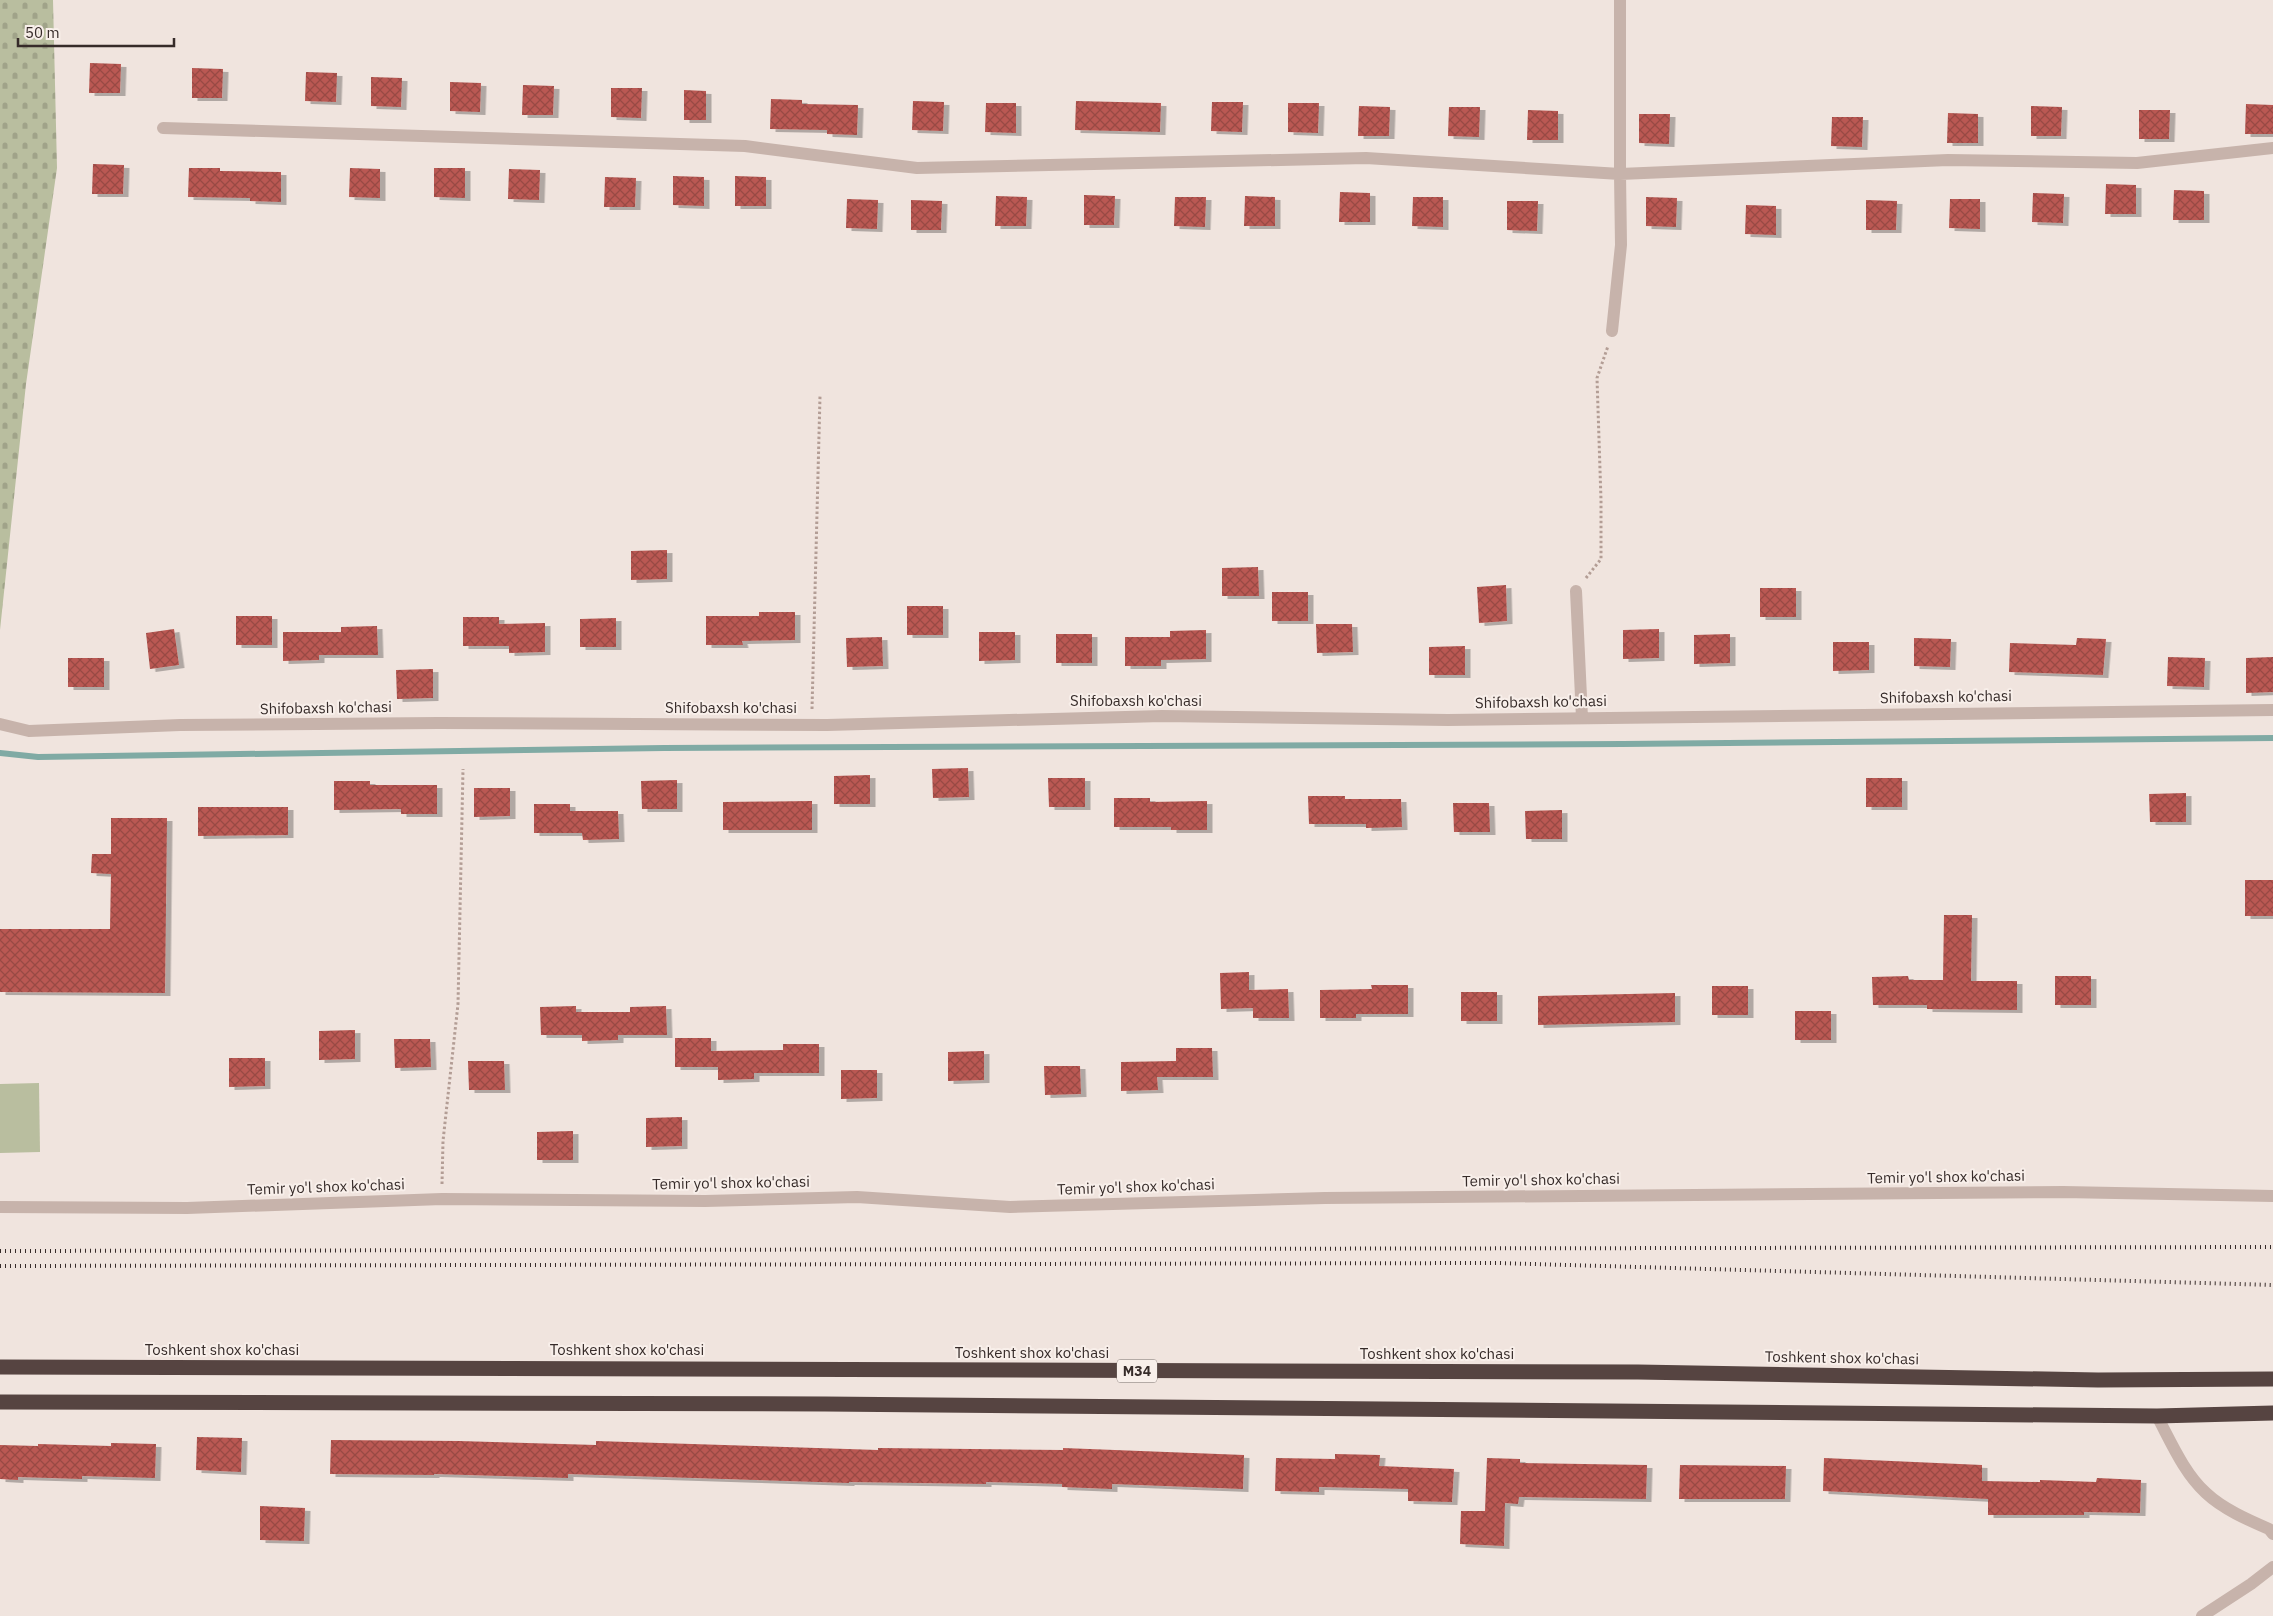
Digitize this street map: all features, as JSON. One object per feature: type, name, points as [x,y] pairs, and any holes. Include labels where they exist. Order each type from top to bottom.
[{"type":"highway","name":"Toshkent shox ko'chasi","points":[[0,1367],[1628,1372],[2098,1380],[2273,1379]]},
{"type":"highway","points":[[0,1402],[825,1404],[2157,1416],[2273,1413]]},
{"type":"street","points":[[1612,331],[1621,245],[1620,0]]},
{"type":"street","points":[[163,128],[746,146],[917,168],[1366,158],[1620,174],[1948,160],[2137,163],[2273,148]]},
{"type":"street","points":[[1576,591],[1582,718]]},
{"type":"street","name":"Shifobaxsh ko'chasi","points":[[0,724],[28,731],[180,725],[428,723],[812,725],[1162,716],[1298,719],[1582,718],[2273,710]]},
{"type":"street","name":"Temir yo'l shox ko'chasi","points":[[0,1207],[187,1208],[442,1199],[704,1201],[857,1197],[1010,1206],[1325,1198],[2043,1192],[2273,1196]]},
{"type":"street","points":[[2157,1416],[2192,1478],[2206,1494],[2269,1529],[2273,1534]]},
{"type":"street","points":[[2202,1616],[2252,1584],[2273,1567]]},
{"type":"path","points":[[1576,591],[1601,559],[1598,378],[1612,331]]},
{"type":"path","points":[[812,725],[820,396]]},
{"type":"path","points":[[442,1199],[443,1141],[458,1004],[462,769]]},
{"type":"green space","points":[[0,0],[53,0],[57,168],[26,384],[0,630]]},
{"type":"green space","points":[[39,1083],[40,1152],[0,1153],[0,1084]]},
{"type":"building","points":[[90,63],[121,64],[120,93],[89,93]]},
{"type":"building","points":[[192,68],[223,69],[222,98],[192,98]]},
{"type":"building","points":[[306,72],[337,73],[336,102],[305,101]]},
{"type":"building","points":[[371,77],[402,78],[401,107],[371,106]]},
{"type":"building","points":[[450,82],[481,83],[480,112],[450,111]]},
{"type":"building","points":[[523,85],[554,86],[553,115],[522,115]]},
{"type":"building","points":[[611,88],[642,88],[641,118],[611,117]]},
{"type":"building","points":[[684,90],[706,91],[706,120],[684,120]]},
{"type":"building","points":[[771,99],[802,100],[802,104],[858,105],[857,135],[827,134],[827,130],[770,129]]},
{"type":"building","points":[[913,101],[944,102],[943,131],[912,130]]},
{"type":"building","points":[[1076,101],[1161,103],[1160,132],[1075,130]]},
{"type":"building","points":[[1212,102],[1243,102],[1242,132],[1211,131]]},
{"type":"building","points":[[986,103],[1016,103],[1016,133],[985,132]]},
{"type":"building","points":[[1288,103],[1319,103],[1318,133],[1288,132]]},
{"type":"building","points":[[2246,104],[2273,105],[2273,134],[2245,134]]},
{"type":"building","points":[[1359,106],[1390,107],[1389,136],[1358,136]]},
{"type":"building","points":[[2031,106],[2062,107],[2061,136],[2031,136]]},
{"type":"building","points":[[1449,107],[1480,107],[1479,137],[1448,136]]},
{"type":"building","points":[[1528,110],[1558,111],[1558,140],[1527,140]]},
{"type":"building","points":[[2139,110],[2170,110],[2169,139],[2139,139]]},
{"type":"building","points":[[1948,113],[1978,114],[1978,143],[1947,143]]},
{"type":"building","points":[[1639,114],[1670,114],[1669,144],[1639,143]]},
{"type":"building","points":[[1832,117],[1863,117],[1862,147],[1831,146]]},
{"type":"building","points":[[93,164],[124,165],[123,194],[92,194]]},
{"type":"building","points":[[189,168],[220,168],[220,171],[281,172],[281,202],[250,201],[250,198],[188,197]]},
{"type":"building","points":[[350,168],[380,169],[380,198],[349,197]]},
{"type":"building","points":[[434,168],[465,168],[465,198],[434,197]]},
{"type":"building","points":[[509,169],[540,170],[539,200],[508,199]]},
{"type":"building","points":[[673,176],[704,177],[704,206],[673,205]]},
{"type":"building","points":[[735,176],[766,177],[766,206],[735,206]]},
{"type":"building","points":[[605,177],[636,178],[635,207],[604,207]]},
{"type":"building","points":[[2106,184],[2136,185],[2136,214],[2105,214]]},
{"type":"building","points":[[2174,190],[2204,191],[2204,220],[2173,220]]},
{"type":"building","points":[[1340,192],[1370,193],[1370,222],[1339,222]]},
{"type":"building","points":[[2033,193],[2064,194],[2063,223],[2032,222]]},
{"type":"building","points":[[1084,195],[1115,196],[1114,225],[1084,225]]},
{"type":"building","points":[[996,196],[1027,197],[1026,226],[995,226]]},
{"type":"building","points":[[1245,196],[1275,197],[1275,226],[1244,226]]},
{"type":"building","points":[[1175,197],[1206,197],[1205,227],[1174,226]]},
{"type":"building","points":[[1413,197],[1443,197],[1443,227],[1412,226]]},
{"type":"building","points":[[1646,197],[1677,198],[1676,227],[1646,226]]},
{"type":"building","points":[[847,199],[878,200],[877,229],[846,228]]},
{"type":"building","points":[[1950,199],[1980,199],[1980,229],[1949,228]]},
{"type":"building","points":[[911,200],[942,201],[941,230],[911,230]]},
{"type":"building","points":[[1866,200],[1897,201],[1896,230],[1866,230]]},
{"type":"building","points":[[1507,201],[1538,201],[1537,231],[1507,230]]},
{"type":"building","points":[[1746,205],[1776,206],[1776,235],[1745,234]]},
{"type":"building","points":[[667,550],[667,579],[631,580],[631,551]]},
{"type":"building","points":[[1258,567],[1259,596],[1222,596],[1222,568]]},
{"type":"building","points":[[1506,585],[1507,621],[1479,623],[1477,587]]},
{"type":"building","points":[[1760,588],[1796,588],[1796,617],[1760,617]]},
{"type":"building","points":[[1272,592],[1308,592],[1308,621],[1272,621]]},
{"type":"building","points":[[907,606],[943,606],[943,635],[907,635]]},
{"type":"building","points":[[759,612],[795,612],[795,640],[742,641],[743,645],[706,645],[706,616],[759,616]]},
{"type":"building","points":[[236,616],[272,616],[272,645],[236,645]]},
{"type":"building","points":[[463,617],[499,617],[499,624],[545,623],[545,652],[509,653],[509,646],[463,646]]},
{"type":"building","points":[[616,618],[616,647],[580,647],[580,619]]},
{"type":"building","points":[[1316,624],[1352,624],[1353,652],[1317,653]]},
{"type":"building","points":[[377,626],[378,655],[319,655],[319,660],[283,661],[283,632],[341,632],[341,627]]},
{"type":"building","points":[[174,629],[179,665],[150,669],[146,633]]},
{"type":"building","points":[[1659,629],[1659,658],[1623,659],[1623,630]]},
{"type":"building","points":[[1206,630],[1206,659],[1161,660],[1161,666],[1125,666],[1125,637],[1170,637],[1170,631]]},
{"type":"building","points":[[979,632],[1015,632],[1015,660],[979,661]]},
{"type":"building","points":[[1056,634],[1092,634],[1092,663],[1056,663]]},
{"type":"building","points":[[1730,634],[1730,663],[1694,664],[1694,635]]},
{"type":"building","points":[[882,637],[883,666],[847,667],[846,638]]},
{"type":"building","points":[[1914,638],[1951,639],[1950,667],[1914,666]]},
{"type":"building","points":[[2077,638],[2106,639],[2103,675],[2009,672],[2010,643],[2076,645]]},
{"type":"building","points":[[1833,642],[1869,642],[1869,670],[1833,671]]},
{"type":"building","points":[[1465,646],[1465,675],[1429,675],[1429,647]]},
{"type":"building","points":[[2168,657],[2205,658],[2204,687],[2167,686]]},
{"type":"building","points":[[2273,657],[2273,692],[2246,693],[2246,658]]},
{"type":"building","points":[[68,658],[104,658],[104,687],[68,687]]},
{"type":"building","points":[[433,669],[433,698],[397,699],[396,670]]},
{"type":"building","points":[[968,768],[969,797],[933,798],[932,769]]},
{"type":"building","points":[[870,775],[870,804],[834,804],[834,776]]},
{"type":"building","points":[[1048,778],[1085,778],[1085,807],[1049,807]]},
{"type":"building","points":[[1866,778],[1902,778],[1902,807],[1866,807]]},
{"type":"building","points":[[677,780],[677,809],[642,809],[641,781]]},
{"type":"building","points":[[334,781],[370,781],[370,785],[437,785],[437,814],[401,814],[401,809],[334,810]]},
{"type":"building","points":[[474,788],[510,788],[510,816],[474,817]]},
{"type":"building","points":[[2186,793],[2186,822],[2150,822],[2149,794]]},
{"type":"building","points":[[1308,796],[1345,796],[1345,799],[1401,799],[1402,827],[1366,828],[1366,824],[1309,824]]},
{"type":"building","points":[[1114,798],[1150,798],[1150,802],[1207,801],[1207,830],[1171,830],[1171,827],[1114,827]]},
{"type":"building","points":[[812,801],[812,830],[723,830],[723,802]]},
{"type":"building","points":[[1453,803],[1489,803],[1490,832],[1454,832]]},
{"type":"building","points":[[534,804],[570,804],[570,811],[618,811],[619,839],[583,840],[582,833],[534,833]]},
{"type":"building","points":[[198,807],[288,807],[288,835],[198,836]]},
{"type":"building","points":[[1562,810],[1562,839],[1526,839],[1525,811]]},
{"type":"building","points":[[111,818],[167,818],[165,993],[0,992],[0,929],[110,929],[111,874],[91,873],[92,854],[111,854]]},
{"type":"building","points":[[2245,880],[2273,880],[2273,916],[2245,916]]},
{"type":"building","points":[[1944,915],[1972,915],[1971,981],[2017,981],[2017,1010],[1927,1009],[1927,1005],[1873,1005],[1872,977],[1908,976],[1909,980],[1943,980]]},
{"type":"building","points":[[1249,972],[1249,990],[1288,989],[1289,1018],[1253,1018],[1253,1008],[1221,1009],[1220,973]]},
{"type":"building","points":[[2055,976],[2091,976],[2091,1005],[2055,1005]]},
{"type":"building","points":[[1371,985],[1408,985],[1408,1014],[1356,1014],[1356,1018],[1320,1018],[1320,990],[1372,989]]},
{"type":"building","points":[[1712,986],[1748,986],[1748,1015],[1712,1015]]},
{"type":"building","points":[[1461,992],[1497,992],[1497,1021],[1461,1021]]},
{"type":"building","points":[[1675,993],[1675,1022],[1538,1025],[1538,996]]},
{"type":"building","points":[[576,1006],[576,1012],[630,1012],[630,1007],[666,1006],[667,1035],[618,1035],[618,1040],[582,1041],[582,1035],[541,1035],[540,1007]]},
{"type":"building","points":[[1795,1011],[1831,1011],[1831,1040],[1795,1040]]},
{"type":"building","points":[[355,1030],[355,1059],[319,1060],[319,1031]]},
{"type":"building","points":[[675,1038],[711,1038],[711,1051],[783,1050],[783,1044],[819,1044],[819,1073],[754,1073],[754,1079],[718,1080],[718,1067],[675,1067]]},
{"type":"building","points":[[394,1039],[430,1039],[431,1067],[395,1068]]},
{"type":"building","points":[[1176,1048],[1212,1048],[1213,1077],[1157,1077],[1158,1090],[1121,1091],[1121,1062],[1176,1061]]},
{"type":"building","points":[[984,1051],[984,1080],[948,1081],[948,1052]]},
{"type":"building","points":[[229,1058],[265,1058],[265,1086],[229,1087]]},
{"type":"building","points":[[468,1061],[504,1061],[505,1090],[469,1090]]},
{"type":"building","points":[[1044,1066],[1080,1066],[1081,1094],[1045,1095]]},
{"type":"building","points":[[841,1070],[877,1070],[877,1098],[841,1099]]},
{"type":"building","points":[[682,1117],[682,1146],[646,1147],[646,1118]]},
{"type":"building","points":[[573,1131],[573,1160],[537,1160],[537,1132]]},
{"type":"building","points":[[197,1437],[242,1438],[241,1472],[196,1470]]},
{"type":"building","points":[[331,1440],[596,1445],[596,1441],[878,1450],[878,1448],[1063,1450],[1063,1448],[1244,1455],[1243,1489],[1112,1484],[1112,1489],[1062,1487],[1062,1484],[986,1482],[986,1484],[849,1483],[568,1474],[568,1478],[434,1474],[330,1474]]},
{"type":"building","points":[[111,1443],[156,1444],[155,1478],[82,1476],[82,1479],[18,1477],[18,1480],[0,1479],[0,1445],[111,1446]]},
{"type":"building","points":[[1335,1454],[1380,1455],[1379,1466],[1454,1469],[1452,1502],[1408,1501],[1408,1489],[1319,1487],[1319,1492],[1275,1491],[1276,1458],[1335,1459]]},
{"type":"building","points":[[1487,1458],[1520,1459],[1520,1463],[1647,1465],[1646,1499],[1519,1497],[1518,1504],[1505,1503],[1504,1546],[1460,1544],[1461,1511],[1485,1511]]},
{"type":"building","points":[[1824,1458],[1982,1465],[1982,1481],[2040,1482],[2040,1480],[2096,1482],[2097,1478],[2141,1480],[2140,1513],[2084,1512],[2084,1515],[1988,1515],[1988,1499],[1823,1491]]},
{"type":"building","points":[[1680,1465],[1786,1466],[1785,1499],[1679,1499]]},
{"type":"building","points":[[260,1506],[305,1508],[304,1541],[260,1540]]},
{"type":"waterway","points":[[0,753],[38,757],[664,748],[1623,744],[2273,738]]},
{"type":"railway","points":[[0,1251],[2273,1247]]},
{"type":"railway","points":[[0,1266],[1497,1263],[2273,1285]]}]
